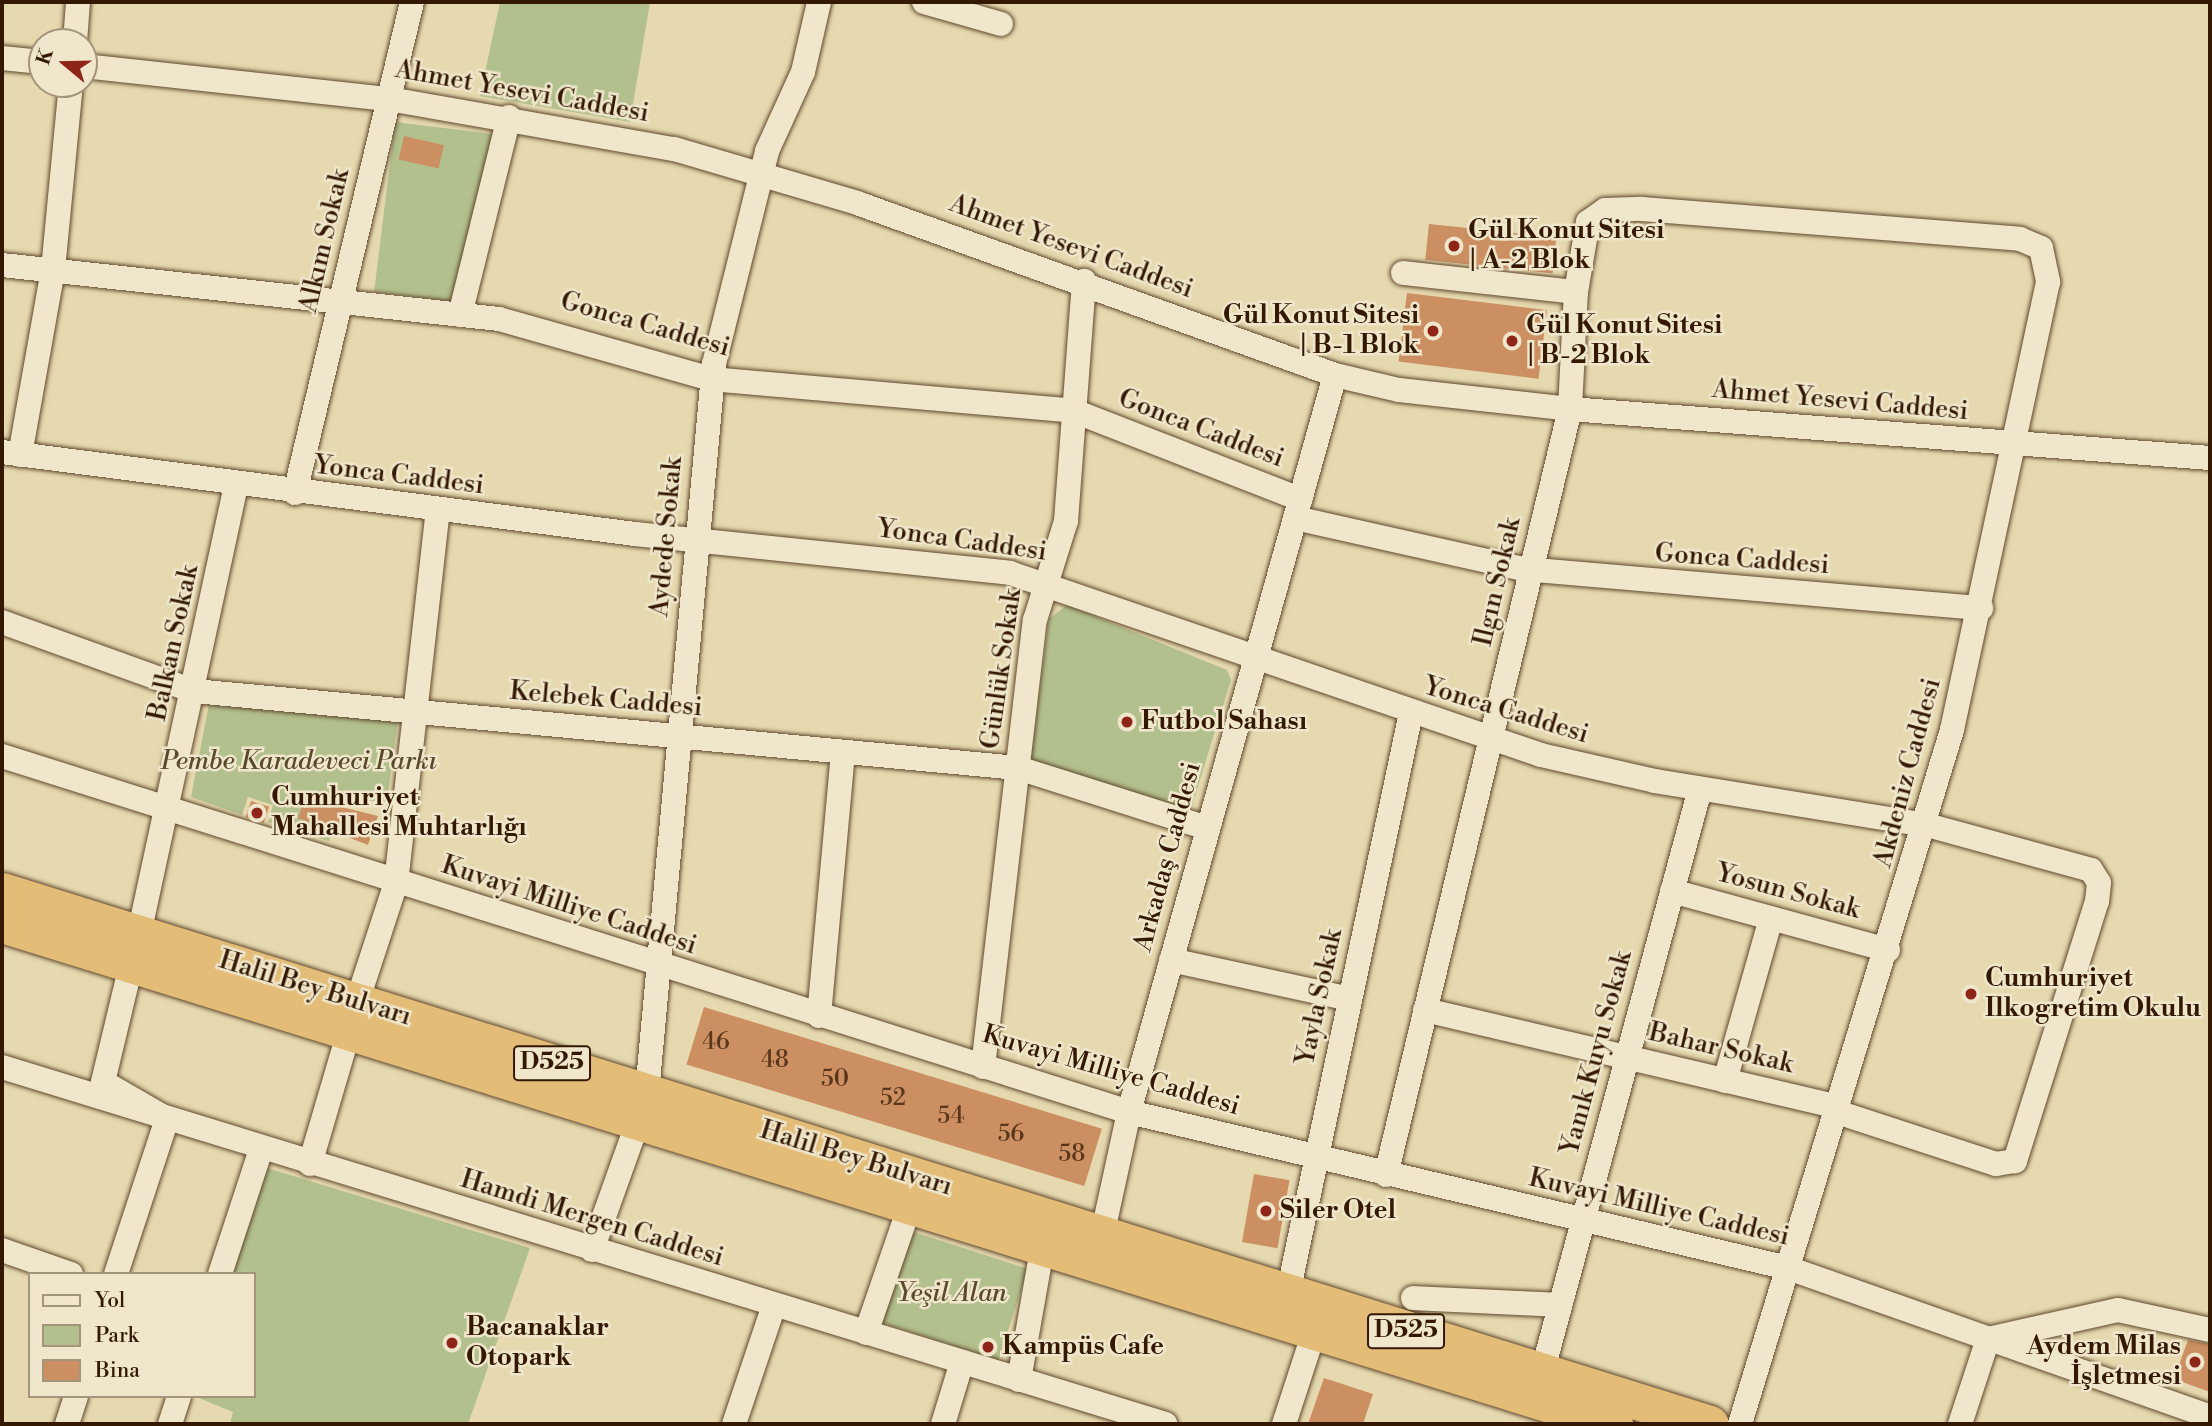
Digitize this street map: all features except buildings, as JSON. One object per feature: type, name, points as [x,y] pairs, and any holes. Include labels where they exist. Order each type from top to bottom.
[{"type":"highway","name":"Halil Bey Bulvarı","points":[[2,891],[135,950]]},
{"type":"highway","name":"Halil Bey Bulvarı","points":[[2,924],[135,950],[642,1109],[1102,1236],[1288,1293],[1545,1401],[1710,1424]]},
{"type":"highway","name":"Halil Bey Bulvarı","points":[[642,1109],[909,1208],[1614,1424]]},
{"type":"street","points":[[76,28],[78,2]]},
{"type":"street","name":"Alkım Sokak","points":[[295,493],[412,2]]},
{"type":"street","name":"Aydede Sokak","points":[[592,1250],[642,1109],[659,966],[711,379],[760,174],[803,72],[819,2]]},
{"type":"street","points":[[924,2],[1001,24]]},
{"type":"street","points":[[2,58],[28,61]]},
{"type":"street","name":"Ahmet Yesevi Caddesi","points":[[98,68],[389,99],[620,136],[760,174],[1084,281],[1335,375],[1437,396],[2012,445],[2142,448],[2210,458]]},
{"type":"street","points":[[11,454],[52,270],[70,98]]},
{"type":"street","points":[[460,315],[509,117]]},
{"type":"street","name":"Ilgın Sokak","points":[[1386,1175],[1570,409],[1576,292],[1584,231],[1605,209],[1917,231]]},
{"type":"street","name":"Akdeniz Caddesi","points":[[1740,1424],[1927,825],[1980,608],[2048,282],[2047,258],[2020,239],[1917,231]]},
{"type":"street","name":"Gonca Caddesi","points":[[2,265],[539,326],[711,379],[1074,411],[1298,508],[1532,569],[1980,608]]},
{"type":"street","points":[[1403,273],[1576,292]]},
{"type":"street","name":"Günlük Sokak","points":[[983,1066],[1018,768],[1044,581],[1066,521],[1084,281]]},
{"type":"street","name":"Arkadaş Caddesi","points":[[1102,1236],[1129,1112],[1335,375]]},
{"type":"street","name":"Yonca Caddesi","points":[[11,454],[236,486],[1044,581],[1490,741],[1700,789],[1927,825]]},
{"type":"street","name":"Balkan Sokak","points":[[167,1119],[103,1082],[170,810],[236,486]]},
{"type":"street","points":[[310,1164],[396,883],[438,510]]},
{"type":"street","name":"Kelebek Caddesi","points":[[2,622],[194,691],[1018,768],[1208,828]]},
{"type":"street","name":"Yayla Sokak","points":[[1288,1293],[1411,713]]},
{"type":"street","points":[[819,1016],[843,752]]},
{"type":"street","name":"Kuvayi Milliye Caddesi","points":[[2,755],[396,883],[1129,1112],[1386,1175],[1788,1268],[2210,1417]]},
{"type":"street","name":"Yanık Kuyu Sokak","points":[[1545,1401],[1560,1305],[1700,789]]},
{"type":"street","name":"Bahar Sokak","points":[[1426,1010],[1838,1110],[1996,1164],[2015,1161],[2022,1146],[2099,883],[2091,870],[2073,862],[1927,825]]},
{"type":"street","name":"Yosun Sokak","points":[[1672,891],[1888,950]]},
{"type":"street","points":[[1725,1081],[1771,918]]},
{"type":"street","points":[[1171,960],[1350,999]]},
{"type":"street","name":"Hamdi Mergen Caddesi","points":[[2,1067],[1157,1423]]},
{"type":"street","points":[[117,1272],[167,1119]]},
{"type":"street","points":[[221,1272],[261,1149]]},
{"type":"street","points":[[866,1333],[909,1208]]},
{"type":"street","points":[[1019,1380],[1042,1249]]},
{"type":"street","points":[[2,1250],[65,1272]]},
{"type":"street","points":[[1413,1298],[1560,1305]]},
{"type":"street","points":[[734,1424],[774,1305]]},
{"type":"street","points":[[1960,1424],[1988,1339],[2118,1310],[2210,1329]]},
{"type":"street","points":[[1284,1424],[1314,1332]]},
{"type":"street","points":[[943,1424],[962,1363]]},
{"type":"street","points":[[67,1424],[75,1398]]},
{"type":"street","points":[[170,1424],[178,1398]]},
{"type":"green space","points":[[500,2],[650,2],[630,122],[480,96]]},
{"type":"green space","points":[[395,122],[494,134],[473,304],[374,292]]},
{"type":"green space","name":"Futbol Sahası","points":[[1067,605],[1227,670],[1231,680],[1189,815],[1030,765],[1049,619]]},
{"type":"green space","name":"Pembe Karadeveci Parkı","points":[[209,704],[398,720],[387,802],[338,798],[329,841],[268,822],[273,805],[248,797],[242,815],[191,797]]},
{"type":"green space","name":"Bacanaklar Otopark","points":[[267,1168],[530,1248],[468,1424],[230,1424],[233,1412],[199,1398],[256,1398],[256,1272],[234,1272]]},
{"type":"green space","name":"Yeşil Alan","points":[[911,1231],[1028,1269],[998,1360],[881,1322]]},
{"type":"place","name":"Gül Konut Sitesi | A-2 Blok","points":[[1454,246]]},
{"type":"place","name":"Gül Konut Sitesi | B-1 Blok","points":[[1433,331]]},
{"type":"place","name":"Gül Konut Sitesi | B-2 Blok","points":[[1512,341]]},
{"type":"place","name":"Futbol Sahası","points":[[1127,722]]},
{"type":"place","name":"Cumhuriyet Mahallesi Muhtarlığı","points":[[257,813]]},
{"type":"place","name":"Cumhuriyet Ilkogretim Okulu","points":[[1971,994]]},
{"type":"place","name":"Siler Otel","points":[[1266,1211]]},
{"type":"place","name":"Bacanaklar Otopark","points":[[452,1343]]},
{"type":"place","name":"Kampüs Cafe","points":[[988,1347]]},
{"type":"place","name":"Aydem Milas İşletmesi","points":[[2195,1362]]}]
